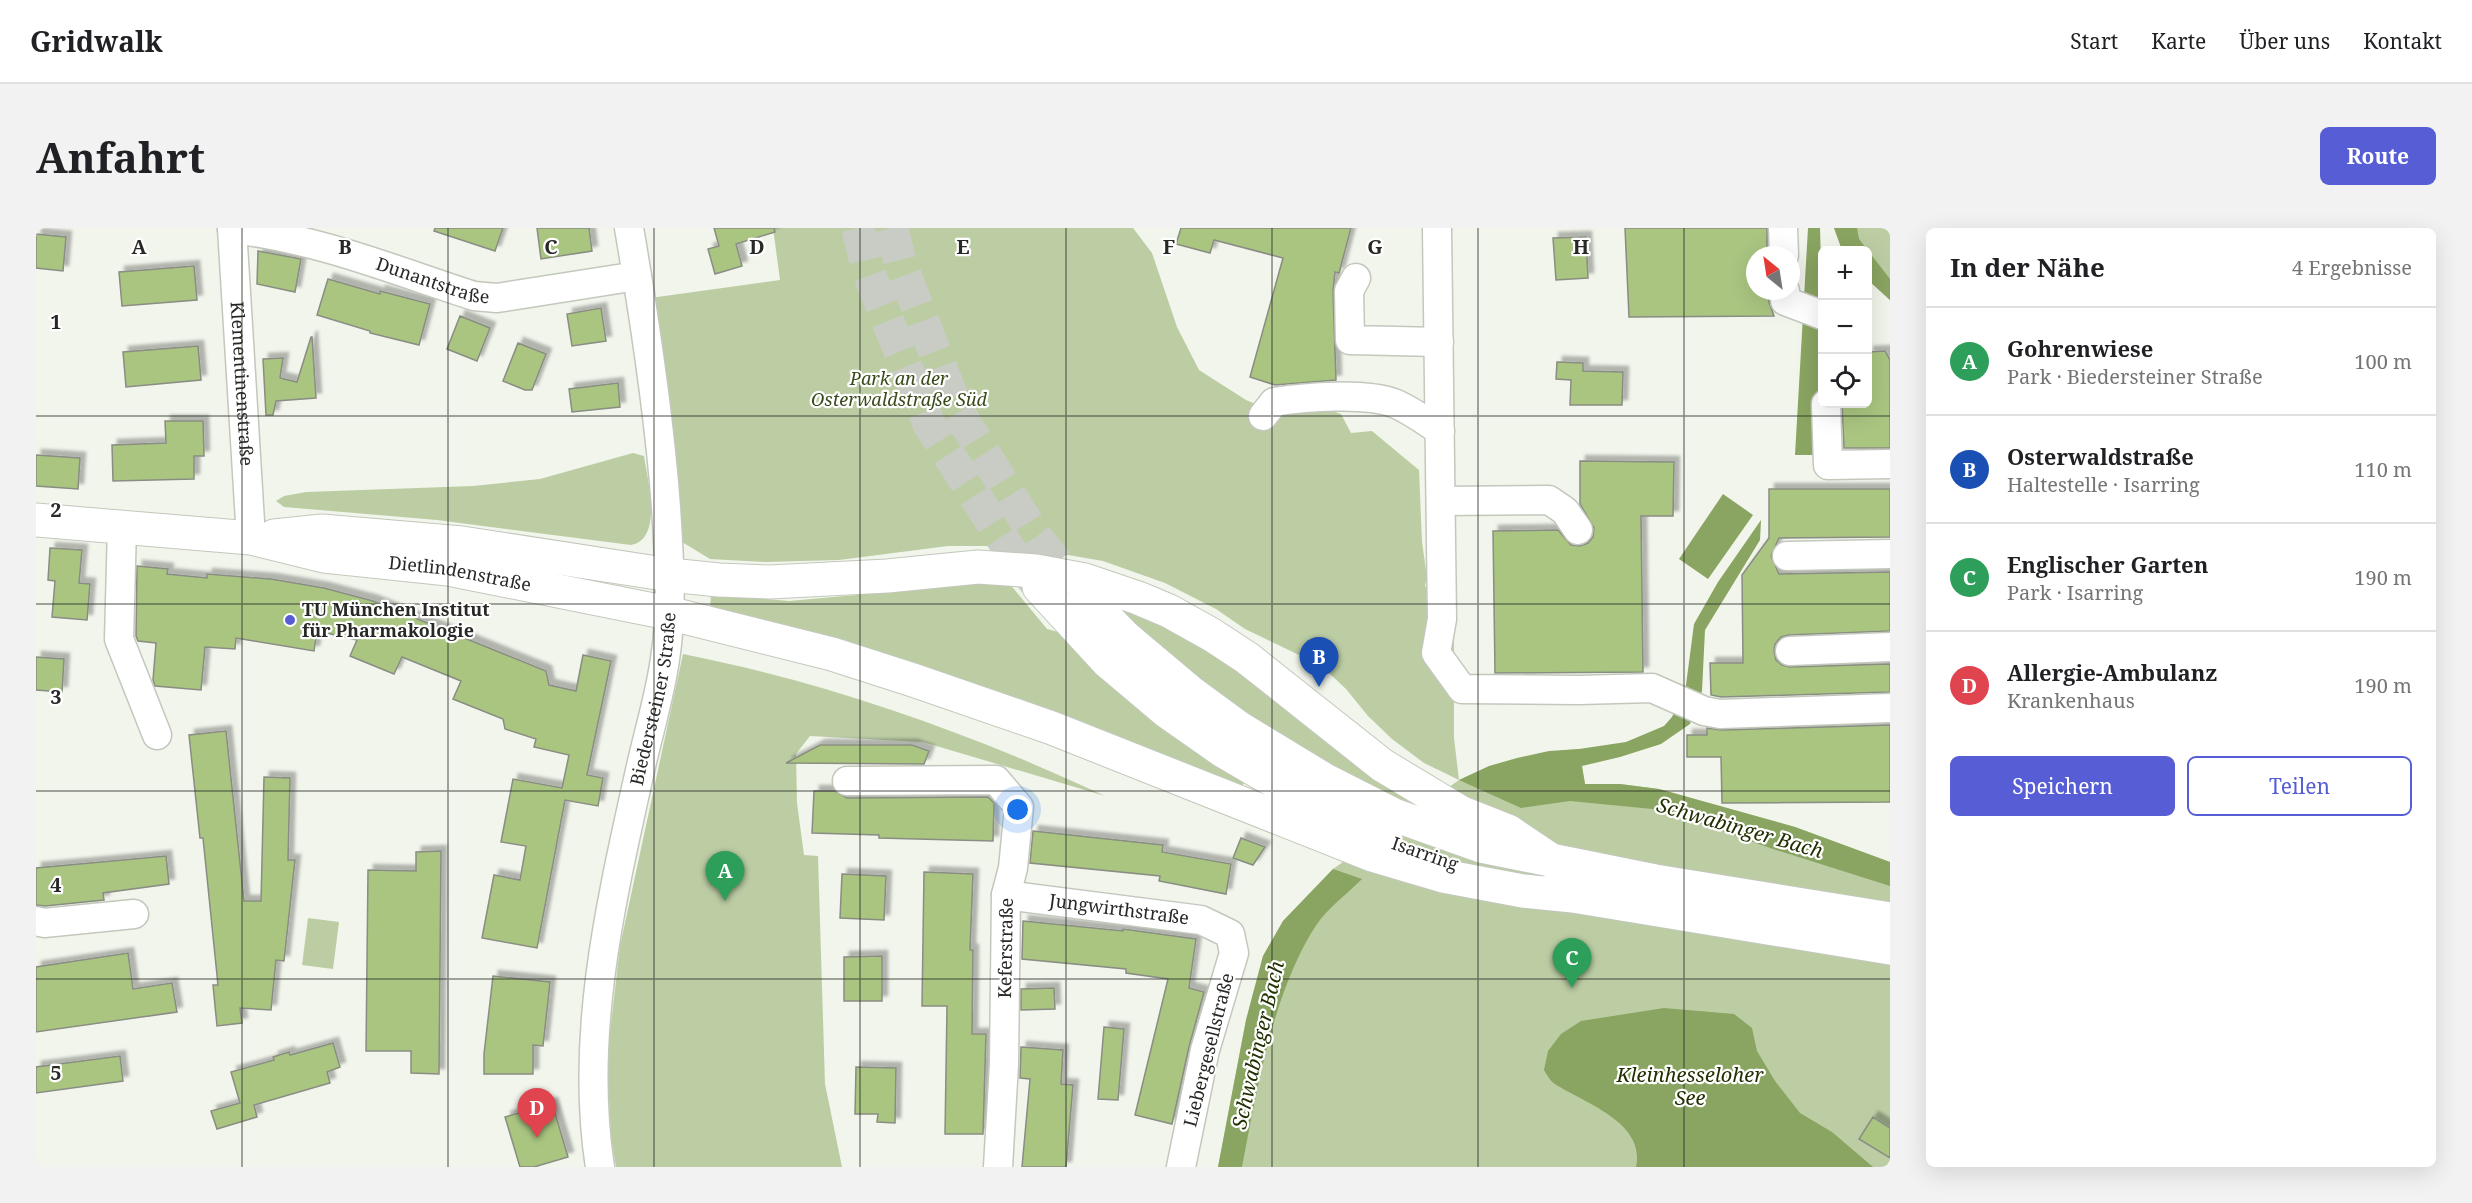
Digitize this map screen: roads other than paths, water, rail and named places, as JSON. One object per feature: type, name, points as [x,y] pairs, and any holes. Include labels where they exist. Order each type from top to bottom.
[{"type":"main road","name":"Dietlindenstraße","points":[[36,520],[251,538],[324,556],[448,569],[668,613],[832,654],[924,684],[1052,728],[1372,855],[1443,876],[1523,891],[1573,896]]},
{"type":"main road","name":"Dietlindenstraße","points":[[251,538],[322,531],[380,535],[462,543],[719,580],[770,582],[887,576],[978,567],[1036,571],[1085,580],[1169,611],[1212,635],[1247,658],[1390,770],[1460,812],[1508,831],[1554,862]]},
{"type":"main road","name":"Isarring","points":[[1039,587],[1108,662],[1166,711],[1223,751],[1317,806],[1383,839],[1464,867],[1573,896],[1890,948]]},
{"type":"main road","name":"Isarring","points":[[1085,596],[1126,638],[1189,691],[1238,727],[1325,780],[1394,815],[1481,846],[1554,862],[1655,881],[1890,919]]},
{"type":"street","name":"Dunantstraße","points":[[232,228],[330,248],[474,296],[497,298],[637,276]]},
{"type":"street","name":"Klementinenstraße","points":[[232,228],[251,538]]},
{"type":"street","name":"Biedersteiner Straße","points":[[600,1167],[596,1140],[593,1051],[603,955],[619,866],[665,659],[670,574],[659,423],[651,359],[629,228]]},
{"type":"street","points":[[1437,228],[1442,619],[1436,653],[1462,689],[1570,682],[1652,688],[1704,711],[1720,714],[1890,708]]},
{"type":"street","points":[[1783,228],[1784,246]]},
{"type":"street","points":[[1356,278],[1349,291],[1350,340],[1439,342]]},
{"type":"street","points":[[1793,300],[1818,313]]},
{"type":"street","points":[[1263,416],[1274,402],[1298,398],[1373,398],[1394,403],[1440,430]]},
{"type":"street","points":[[1826,408],[1828,465],[1890,464]]},
{"type":"street","points":[[1441,501],[1549,500],[1564,511],[1578,530]]},
{"type":"street","points":[[122,527],[119,639],[157,735]]},
{"type":"street","points":[[1787,556],[1890,554]]},
{"type":"street","points":[[1790,651],[1890,647]]},
{"type":"street","name":"Keferstraße","points":[[847,781],[996,780],[1019,807],[1013,868],[1006,895],[1004,1064],[998,1167]]},
{"type":"street","name":"Jungwirthstraße","points":[[1006,895],[1201,920],[1230,934]]},
{"type":"street","points":[[36,921],[44,923],[134,914]]},
{"type":"street","name":"Liebergesellstraße","points":[[1181,1167],[1205,1050],[1234,953],[1230,934]]},
{"type":"water","points":[[1808,228],[1820,228],[1816,455],[1795,455]]},
{"type":"water","points":[[1834,228],[1857,228],[1859,239],[1865,246],[1841,246]]},
{"type":"water","points":[[1872,256],[1890,279],[1890,300],[1872,284]]},
{"type":"water","points":[[1723,494],[1753,515],[1708,579],[1679,559]]},
{"type":"water","name":"Schwabinger Bach","points":[[1761,520],[1760,540],[1705,630],[1702,691],[1690,724],[1661,744],[1582,766],[1585,784],[1620,784],[1659,789],[1795,827],[1890,862],[1890,886],[1770,848],[1663,810],[1570,801],[1521,808],[1459,780],[1489,766],[1517,758],[1549,751],[1626,742],[1664,726],[1672,717],[1686,685],[1694,624],[1718,582]]},
{"type":"water","name":"Schwabinger Bach","points":[[1333,869],[1362,879],[1332,906],[1317,924],[1302,950],[1289,979],[1269,1041],[1242,1167],[1218,1167],[1246,1020],[1263,956],[1283,921]]},
{"type":"water","name":"Kleinhesseloher See","points":[[1664,1008],[1734,1014],[1752,1028],[1757,1051],[1775,1081],[1800,1113],[1832,1132],[1873,1167],[1636,1167],[1637,1151],[1632,1138],[1622,1126],[1596,1107],[1553,1083],[1544,1070],[1548,1051],[1561,1034],[1581,1021]]},
{"type":"tunnel","points":[[858,228],[868,271],[929,424],[1009,549],[1039,587]]},
{"type":"tunnel","points":[[892,228],[900,262],[957,410],[1036,537],[1082,593]]},
{"type":"place","name":"TU München Institut für Pharmakologie","points":[[290,620]]},
{"type":"place","name":"Osterwaldstraße","points":[[1319,687]]},
{"type":"place","name":"Gohrenwiese","points":[[725,901]]},
{"type":"place","name":"Englischer Garten","points":[[1572,988]]},
{"type":"place","name":"Allergie-Ambulanz","points":[[537,1138]]},
{"type":"park label","name":"Park an der Osterwaldstraße Süd","points":[[899,389]]}]
